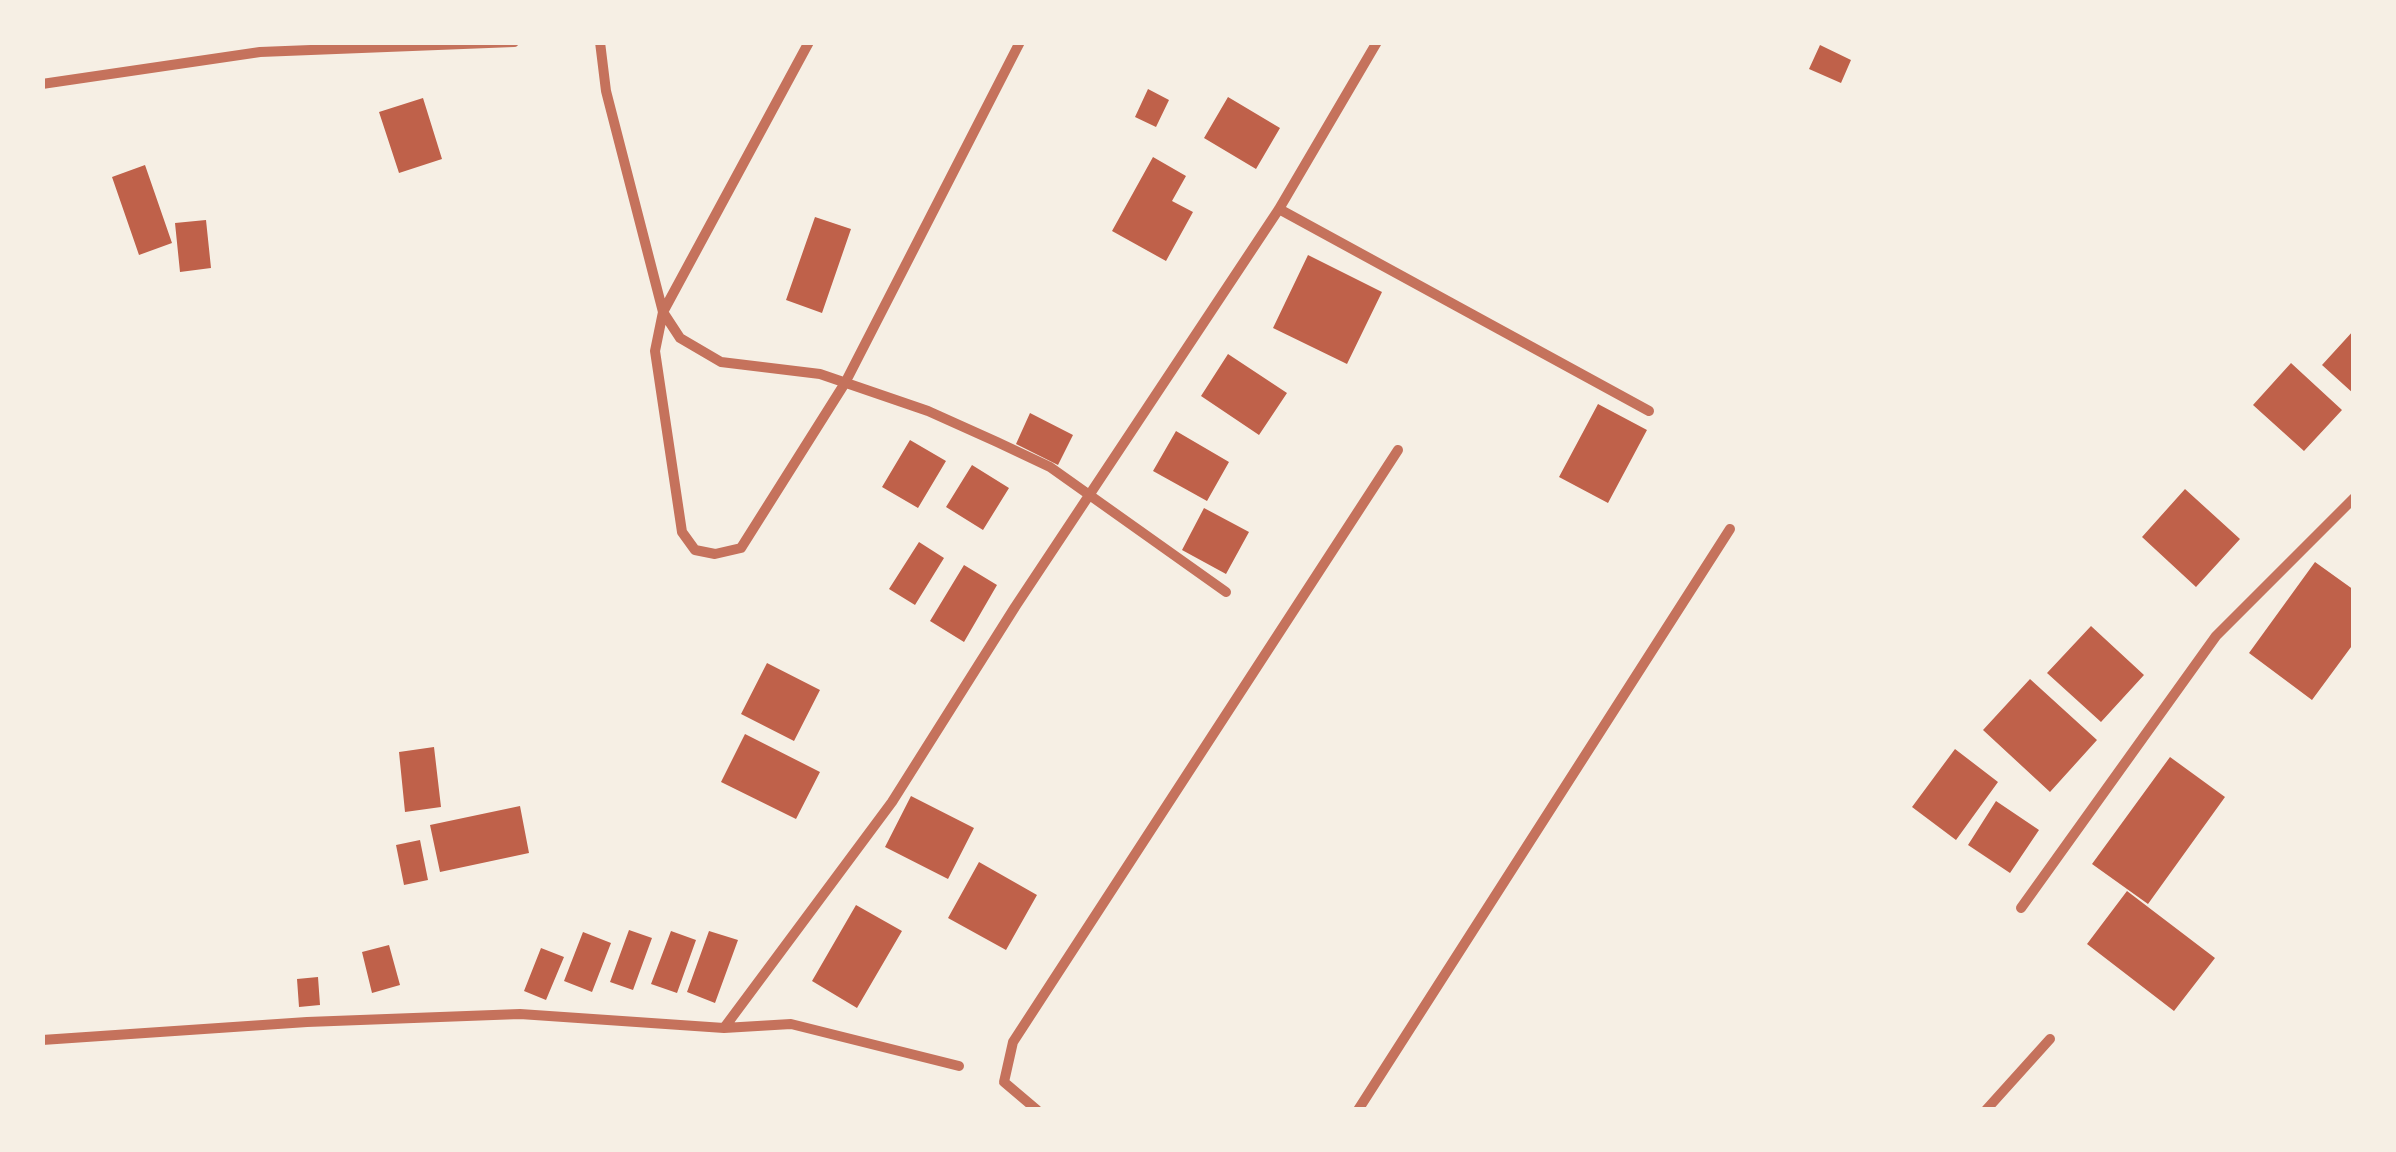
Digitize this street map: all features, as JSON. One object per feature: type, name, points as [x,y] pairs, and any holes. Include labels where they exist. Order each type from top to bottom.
[{"type":"street","points":[[42,84],[260,52],[514,42]]},
{"type":"street","points":[[600,42],[606,91],[663,312],[680,338],[721,362],[820,374],[928,411],[997,442],[1050,467],[1226,592]]},
{"type":"street","points":[[809,42],[663,312],[655,351],[682,532],[695,550],[715,554],[742,548],[845,383],[1020,42]]},
{"type":"street","points":[[724,1028],[892,802],[1088,496],[1279,209],[1377,42]]},
{"type":"street","points":[[1279,209],[1649,410]]},
{"type":"street","points":[[1037,1110],[1004,1082],[1012,1042],[1398,450]]},
{"type":"street","points":[[2021,908],[2216,636],[2354,498]]},
{"type":"street","points":[[1358,1110],[1730,529]]},
{"type":"street","points":[[42,1040],[307,1022],[520,1014],[724,1028],[791,1024],[959,1066]]},
{"type":"street","points":[[1986,1110],[2050,1039]]},
{"type":"building","points":[[1820,45],[1851,60],[1841,83],[1809,69]]},
{"type":"building","points":[[1148,89],[1169,100],[1156,127],[1135,117]]},
{"type":"building","points":[[1228,97],[1280,128],[1256,169],[1204,138]]},
{"type":"building","points":[[423,98],[442,159],[399,173],[379,112]]},
{"type":"building","points":[[1153,157],[1186,176],[1172,201],[1193,212],[1166,261],[1112,231]]},
{"type":"building","points":[[145,165],[172,243],[139,255],[112,177]]},
{"type":"building","points":[[815,217],[851,229],[822,313],[786,300]]},
{"type":"building","points":[[206,220],[211,268],[180,272],[175,223]]},
{"type":"building","points":[[1308,255],[1382,292],[1347,364],[1273,328]]},
{"type":"building","points":[[2354,330],[2354,394],[2322,365]]},
{"type":"building","points":[[1228,354],[1287,393],[1259,435],[1201,396]]},
{"type":"building","points":[[2291,363],[2342,410],[2304,451],[2253,405]]},
{"type":"building","points":[[1598,404],[1647,430],[1608,503],[1559,477]]},
{"type":"building","points":[[1030,413],[1073,435],[1058,465],[1016,444]]},
{"type":"building","points":[[1176,431],[1229,462],[1207,501],[1153,471]]},
{"type":"building","points":[[910,440],[946,461],[918,508],[882,487]]},
{"type":"building","points":[[972,465],[1009,488],[983,530],[946,507]]},
{"type":"building","points":[[2185,489],[2240,539],[2196,587],[2142,537]]},
{"type":"building","points":[[1204,508],[1249,532],[1226,574],[1182,550]]},
{"type":"building","points":[[919,542],[944,558],[915,605],[889,589]]},
{"type":"building","points":[[2315,562],[2354,590],[2354,643],[2312,700],[2249,653]]},
{"type":"building","points":[[964,565],[997,585],[964,642],[930,621]]},
{"type":"building","points":[[2091,626],[2144,675],[2101,722],[2047,673]]},
{"type":"building","points":[[767,663],[820,690],[794,741],[741,714]]},
{"type":"building","points":[[2030,679],[2097,740],[2050,792],[1983,730]]},
{"type":"building","points":[[745,734],[820,772],[796,819],[721,782]]},
{"type":"building","points":[[434,747],[441,807],[405,812],[399,752]]},
{"type":"building","points":[[1955,749],[1998,782],[1956,840],[1912,807]]},
{"type":"building","points":[[2170,757],[2225,797],[2148,904],[2092,864]]},
{"type":"building","points":[[911,796],[974,828],[948,879],[885,847]]},
{"type":"building","points":[[1996,801],[2039,830],[2010,873],[1968,845]]},
{"type":"building","points":[[520,806],[529,853],[440,872],[430,825]]},
{"type":"building","points":[[420,840],[428,880],[404,885],[396,845]]},
{"type":"building","points":[[979,862],[1037,895],[1006,950],[948,918]]},
{"type":"building","points":[[2127,891],[2215,958],[2174,1011],[2087,944]]},
{"type":"building","points":[[856,905],[902,931],[857,1008],[812,981]]},
{"type":"building","points":[[629,930],[652,938],[633,990],[610,982]]},
{"type":"building","points":[[671,931],[696,940],[677,993],[651,984]]},
{"type":"building","points":[[709,931],[738,940],[715,1003],[687,992]]},
{"type":"building","points":[[583,932],[611,943],[592,992],[564,981]]},
{"type":"building","points":[[389,945],[400,985],[372,993],[362,952]]},
{"type":"building","points":[[541,948],[564,957],[546,1000],[524,991]]},
{"type":"building","points":[[318,977],[320,1005],[299,1007],[297,979]]}]
